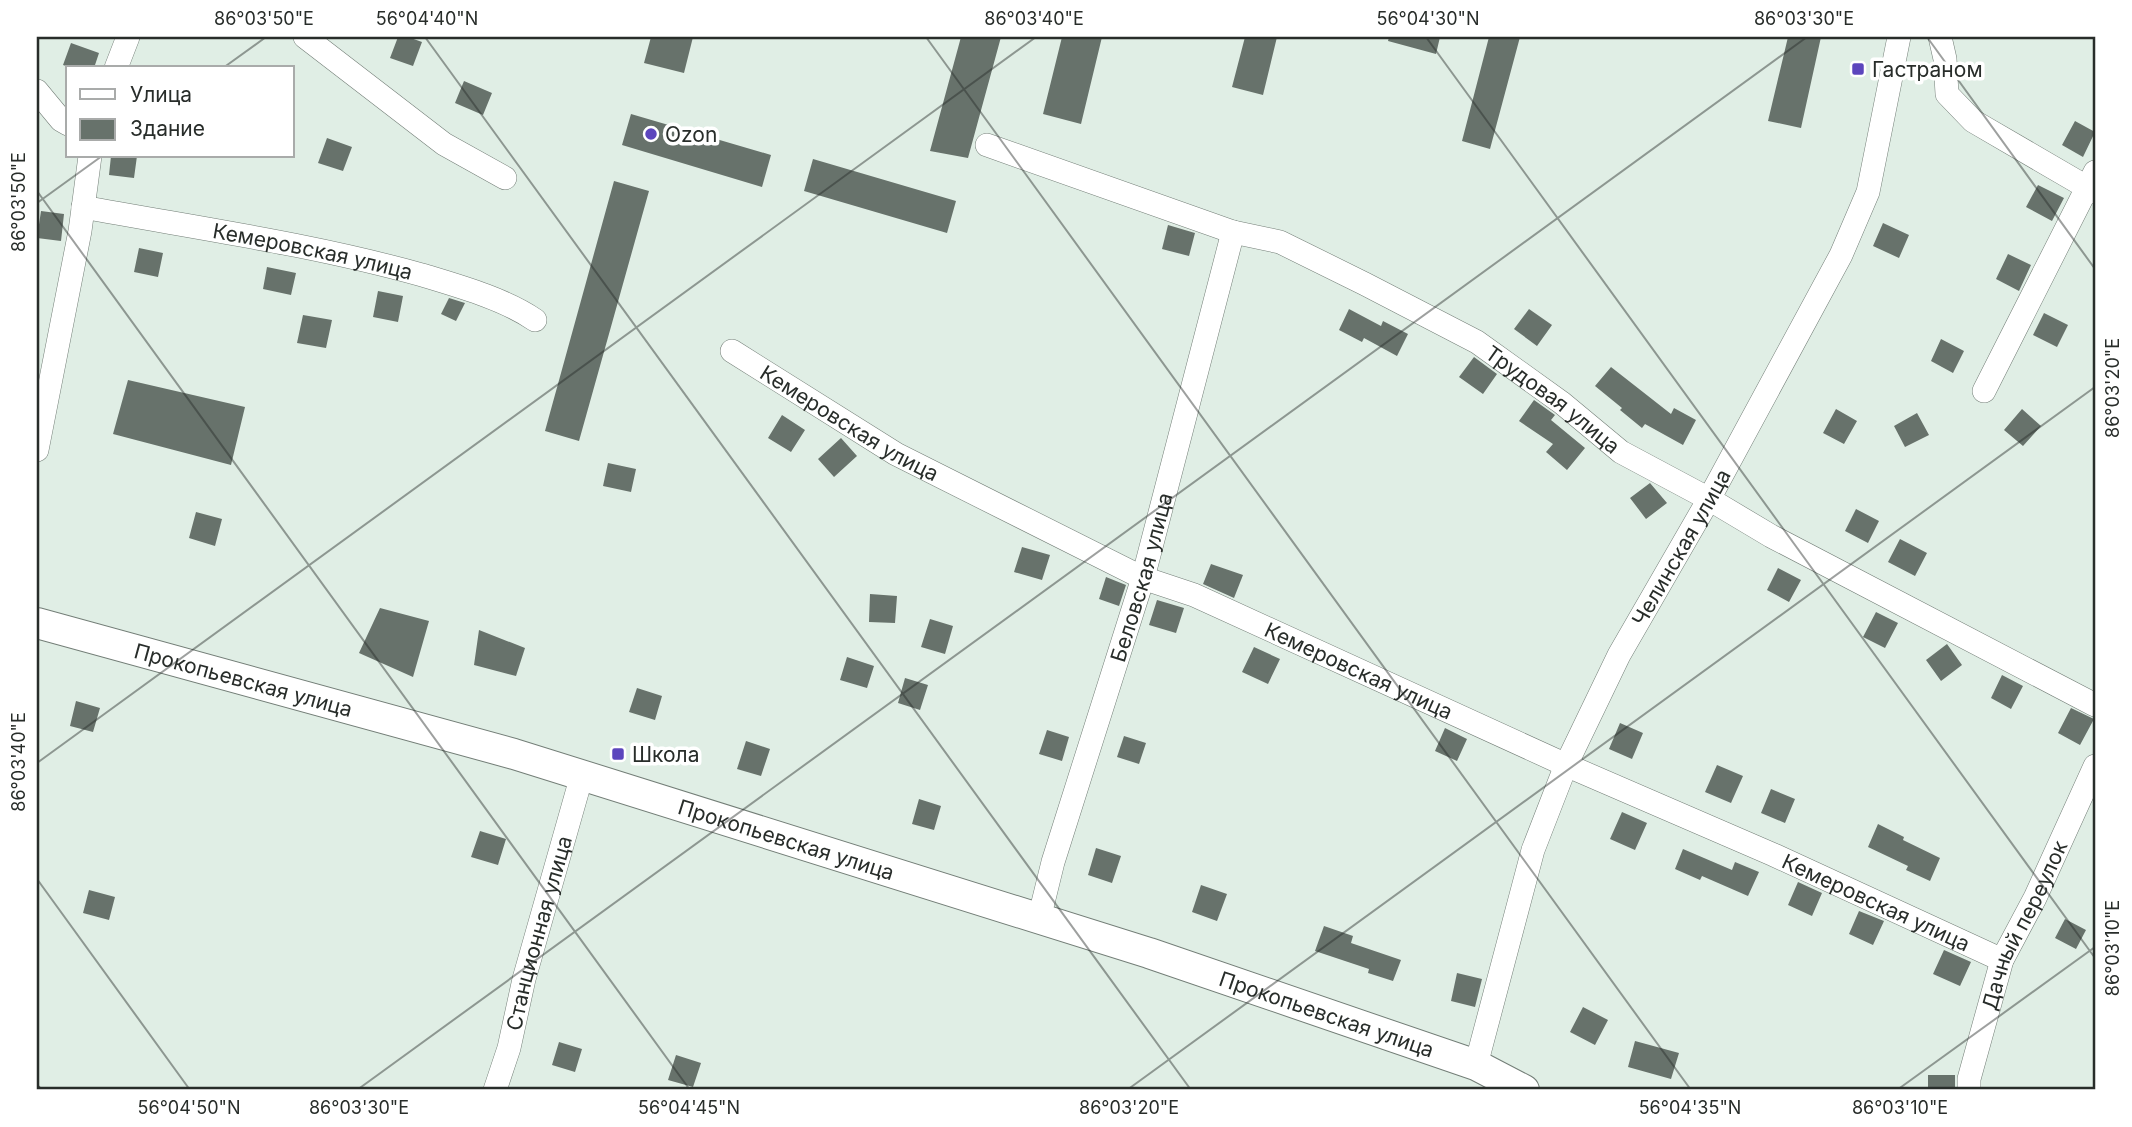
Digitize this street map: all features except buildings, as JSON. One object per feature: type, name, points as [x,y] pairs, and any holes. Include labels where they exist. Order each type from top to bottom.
[{"type":"main road","name":"Прокопьевская улица","points":[[37,623],[501,750],[1149,953],[1476,1065],[1524,1090]]},
{"type":"street","points":[[117,66],[128,37]]},
{"type":"street","points":[[306,37],[444,144],[505,178]]},
{"type":"street","name":"Челинская улица","points":[[1476,1065],[1533,850],[1566,765],[1619,655],[1709,499],[1841,255],[1868,192],[1899,37]]},
{"type":"street","points":[[1940,37],[1945,59],[1947,94],[1973,121],[2092,184],[1984,391]]},
{"type":"street","points":[[37,92],[66,123]]},
{"type":"street","name":"Трудовая улица","points":[[987,145],[1233,232],[1280,242],[1477,342],[1562,403],[1621,452],[1771,536],[2095,705]]},
{"type":"street","points":[[37,450],[90,158]]},
{"type":"street","name":"Кемеровская улица","points":[[83,207],[353,256],[453,284],[524,312],[535,320]]},
{"type":"street","name":"Беловская улица","points":[[1039,919],[1053,862],[1143,578],[1233,232]]},
{"type":"street","name":"Кемеровская улица","points":[[732,351],[896,454],[1143,578],[1194,595],[2002,960]]},
{"type":"street","name":"Дачный переулок","points":[[1969,1090],[1969,1079],[2002,960],[2035,898],[2095,766]]},
{"type":"street","name":"Станционная улица","points":[[495,1090],[509,1048],[524,979],[582,775]]},
{"type":"place","name":"Гастраном","points":[[1858,69]]},
{"type":"place","name":"Ozon","points":[[651,134]]},
{"type":"place","name":"Школа","points":[[618,754]]}]
